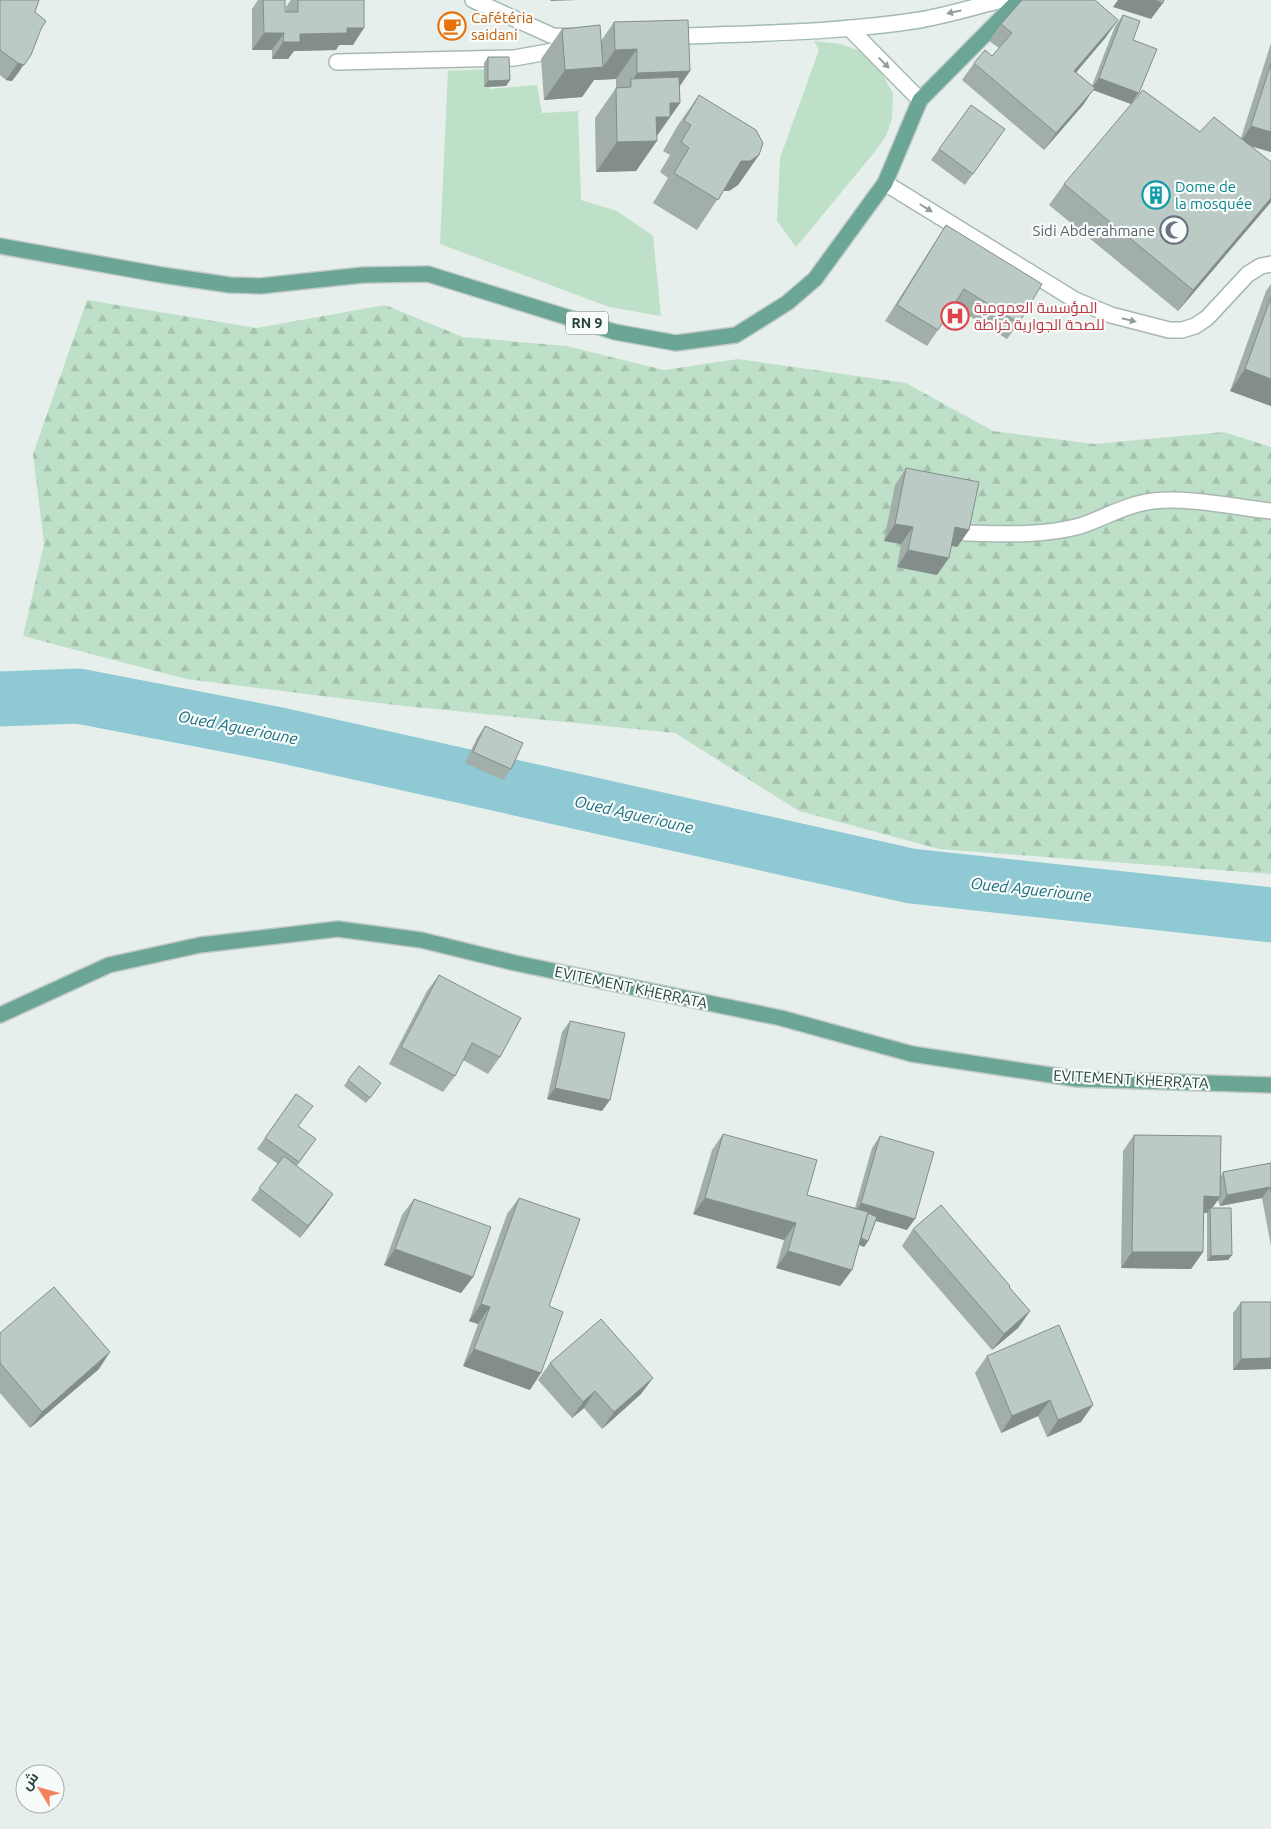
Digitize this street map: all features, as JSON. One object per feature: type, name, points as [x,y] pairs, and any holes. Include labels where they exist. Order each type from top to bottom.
[{"type":"main road","name":"RN 9","points":[[0,246],[162,276],[230,285],[260,286],[363,275],[428,274],[615,332],[676,343],[736,335],[787,303],[815,279],[885,183],[920,100],[1019,0]]},
{"type":"main road","name":"EVITEMENT KHERRATA","points":[[0,1015],[109,965],[200,945],[338,929],[421,940],[515,963],[780,1018],[912,1054],[1076,1079],[1271,1085]]},
{"type":"street","points":[[337,62],[514,58],[588,42],[554,36],[491,4],[473,0]]},
{"type":"street","points":[[653,38],[849,28],[920,20],[1001,0]]},
{"type":"street","points":[[849,28],[920,100]]},
{"type":"street","points":[[885,183],[1075,300],[1111,316],[1169,330],[1182,330],[1195,326],[1207,318],[1248,274],[1261,266],[1271,264]]},
{"type":"street","points":[[966,533],[1027,534],[1052,532],[1081,525],[1131,506],[1152,501],[1178,500],[1271,511]]},
{"type":"green space","points":[[814,41],[841,44],[866,53],[882,74],[893,93],[892,119],[886,136],[873,154],[796,247],[777,221],[780,158],[819,50]]},
{"type":"green space","points":[[486,69],[490,89],[537,85],[542,113],[578,111],[581,200],[617,211],[653,236],[661,316],[609,307],[440,244],[448,71]]},
{"type":"green space","points":[[87,300],[256,328],[385,305],[463,337],[566,346],[664,370],[738,359],[906,383],[993,431],[1094,444],[1224,432],[1271,447],[1271,874],[939,849],[799,811],[675,733],[395,705],[186,679],[23,636],[44,544],[33,454]]},
{"type":"building","points":[[0,0],[39,0],[35,12],[46,21],[31,55],[24,65],[0,50]]},
{"type":"building","points":[[263,0],[285,0],[285,12],[298,12],[298,0],[364,0],[364,28],[347,28],[347,33],[300,34],[300,42],[283,42],[284,33],[264,33]]},
{"type":"building","points":[[1022,0],[1095,0],[1118,20],[1074,71],[1095,88],[1056,133],[974,63],[985,50],[992,56],[1012,33],[1001,24]]},
{"type":"building","points":[[1123,15],[1140,21],[1133,40],[1157,49],[1139,93],[1099,78]]},
{"type":"building","points":[[688,20],[690,71],[637,73],[637,49],[615,50],[614,22]]},
{"type":"building","points":[[600,25],[603,67],[565,70],[562,29]]},
{"type":"building","points":[[488,57],[509,57],[510,80],[488,81]]},
{"type":"building","points":[[1271,63],[1271,132],[1251,126]]},
{"type":"building","points":[[679,77],[680,103],[670,103],[670,117],[656,117],[657,141],[617,142],[616,88],[631,87],[631,79]]},
{"type":"building","name":"Sidi Abderahmane","points":[[1143,90],[1200,132],[1214,117],[1271,162],[1271,198],[1193,290],[1064,184]]},
{"type":"building","points":[[699,95],[756,130],[763,143],[759,155],[750,161],[741,161],[718,200],[674,173],[689,148],[681,142],[691,125],[684,121]]},
{"type":"building","points":[[971,105],[1005,129],[973,174],[939,149]]},
{"type":"building","points":[[946,225],[1042,284],[1019,323],[964,289],[938,330],[897,305]]},
{"type":"building","points":[[1271,297],[1271,379],[1245,369]]},
{"type":"building","points":[[906,468],[979,482],[969,530],[955,527],[949,558],[908,550],[913,527],[895,524]]},
{"type":"building","points":[[485,726],[523,743],[511,769],[473,752]]},
{"type":"building","points":[[439,975],[521,1018],[500,1057],[472,1043],[455,1076],[401,1047]]},
{"type":"building","points":[[570,1021],[625,1033],[610,1100],[555,1088]]},
{"type":"building","points":[[359,1066],[381,1083],[370,1098],[348,1080]]},
{"type":"building","points":[[296,1094],[313,1106],[298,1126],[316,1139],[299,1162],[265,1138]]},
{"type":"building","points":[[723,1134],[817,1160],[807,1195],[868,1212],[852,1270],[788,1251],[796,1223],[705,1198]]},
{"type":"building","points":[[1134,1135],[1221,1136],[1220,1197],[1204,1196],[1203,1252],[1132,1252]]},
{"type":"building","points":[[880,1136],[934,1152],[915,1219],[861,1203]]},
{"type":"building","points":[[284,1156],[333,1194],[308,1226],[259,1188]]},
{"type":"building","points":[[1271,1163],[1271,1192],[1270,1187],[1227,1195],[1223,1172]]},
{"type":"building","points":[[519,1198],[580,1219],[549,1306],[563,1312],[541,1373],[474,1349],[490,1307],[481,1304]]},
{"type":"building","points":[[414,1199],[491,1227],[473,1277],[395,1249]]},
{"type":"building","points":[[941,1205],[1030,1311],[1004,1334],[913,1229]]},
{"type":"building","points":[[1210,1208],[1231,1208],[1232,1255],[1211,1256]]},
{"type":"building","points":[[868,1213],[877,1217],[868,1241],[861,1238]]},
{"type":"building","points":[[54,1287],[110,1352],[42,1412],[0,1363],[0,1333]]},
{"type":"building","points":[[1241,1302],[1271,1302],[1271,1358],[1241,1359]]},
{"type":"building","points":[[601,1319],[653,1378],[614,1412],[595,1391],[583,1402],[550,1363]]},
{"type":"building","points":[[1059,1325],[1093,1405],[1058,1420],[1050,1400],[1012,1416],[987,1356]]},
{"type":"waterway","name":"Oued Aguerioune","points":[[0,699],[78,696],[280,735],[911,876],[1271,915]]},
{"type":"place","name":"Cafétéria saidani","points":[[452,26]]},
{"type":"place","name":"Dome de la mosquée","points":[[1156,195]]},
{"type":"place","name":"Sidi Abderahmane","points":[[1174,230]]},
{"type":"place","name":"المؤسسة العمومية للصحة الجوارية خراطة","points":[[955,316]]}]
